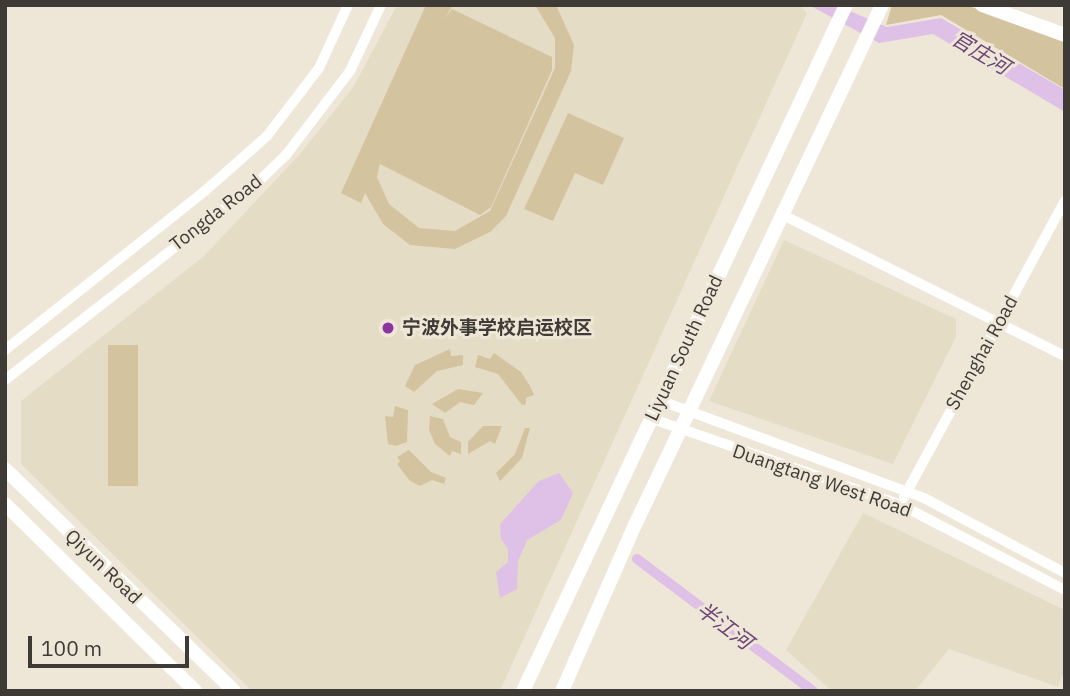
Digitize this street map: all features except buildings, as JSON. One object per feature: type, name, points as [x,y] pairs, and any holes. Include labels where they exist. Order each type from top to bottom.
[{"type":"main road","name":"Liyuan South Road","points":[[523,691],[846,5]]},
{"type":"main road","name":"Liyuan South Road","points":[[562,691],[635,525],[882,5]]},
{"type":"main road","points":[[982,5],[1065,35]]},
{"type":"main road","name":"Qiyun Road","points":[[5,469],[234,691]]},
{"type":"main road","name":"Qiyun Road","points":[[5,504],[195,691]]},
{"type":"street","name":"Tongda Road","points":[[5,350],[206,190],[267,136],[319,68],[348,5]]},
{"type":"street","name":"Tongda Road","points":[[5,380],[255,185],[286,155],[350,71],[381,5]]},
{"type":"street","name":"Shenghai Road","points":[[901,505],[1065,201]]},
{"type":"street","points":[[783,215],[1065,356]]},
{"type":"street","name":"Duangtang West Road","points":[[659,400],[688,413],[907,492],[1065,573]]},
{"type":"street","name":"Duangtang West Road","points":[[650,418],[680,432],[901,505],[1065,590]]},
{"type":"shaded area","name":"宁波外事学校启运校区","points":[[397,5],[799,5],[807,13],[500,691],[252,691],[21,464],[21,401],[204,256],[300,154],[354,86]]},
{"type":"shaded area","points":[[426,5],[453,5],[444,19],[452,9],[552,57],[552,70],[491,207],[480,215],[380,164],[382,153],[377,177],[389,204],[419,228],[455,231],[490,211],[555,68],[555,38],[535,5],[556,5],[574,45],[571,71],[506,216],[490,232],[455,249],[410,245],[383,224],[365,193],[361,203],[341,193]]},
{"type":"shaded area","points":[[892,5],[966,5],[1065,42],[1065,89],[941,15],[886,25]]},
{"type":"shaded area","points":[[568,113],[624,138],[603,185],[575,173],[553,221],[524,209]]},
{"type":"shaded area","points":[[784,240],[956,319],[956,337],[893,464],[709,401]]},
{"type":"shaded area","points":[[108,345],[138,345],[138,486],[108,486]]},
{"type":"shaded area","points":[[450,349],[451,356],[463,355],[463,365],[437,371],[414,392],[405,386],[415,365]]},
{"type":"shaded area","points":[[494,353],[521,372],[530,386],[534,395],[526,398],[526,404],[522,405],[498,374],[475,367],[478,355],[490,359]]},
{"type":"shaded area","points":[[458,389],[483,393],[474,405],[460,402],[445,413],[432,404]]},
{"type":"shaded area","points":[[395,406],[408,410],[407,442],[396,446],[388,444],[385,416],[393,417]]},
{"type":"shaded area","points":[[430,416],[443,419],[450,437],[461,442],[461,454],[452,451],[450,456],[435,444],[429,430]]},
{"type":"shaded area","points":[[483,426],[502,426],[495,444],[490,441],[468,454],[468,442]]},
{"type":"shaded area","points":[[525,428],[530,428],[522,458],[500,481],[496,473],[515,454]]},
{"type":"shaded area","points":[[409,450],[431,472],[446,478],[444,484],[432,480],[420,486],[410,481],[397,464],[400,461],[397,457]]},
{"type":"shaded area","points":[[863,513],[1065,610],[1065,670],[1058,687],[949,649],[915,691],[832,691],[786,650]]},
{"type":"water","name":"官庄河","points":[[809,5],[836,5],[887,27],[941,18],[1065,90],[1065,112],[933,34],[879,43]]},
{"type":"water","points":[[559,473],[573,493],[561,520],[527,540],[518,561],[517,589],[500,598],[496,572],[508,562],[508,549],[501,539],[500,524],[539,481]]},
{"type":"waterway","name":"半江河","points":[[637,559],[813,691]]},
{"type":"place","name":"宁波外事学校启运校区","points":[[388,328]]}]
